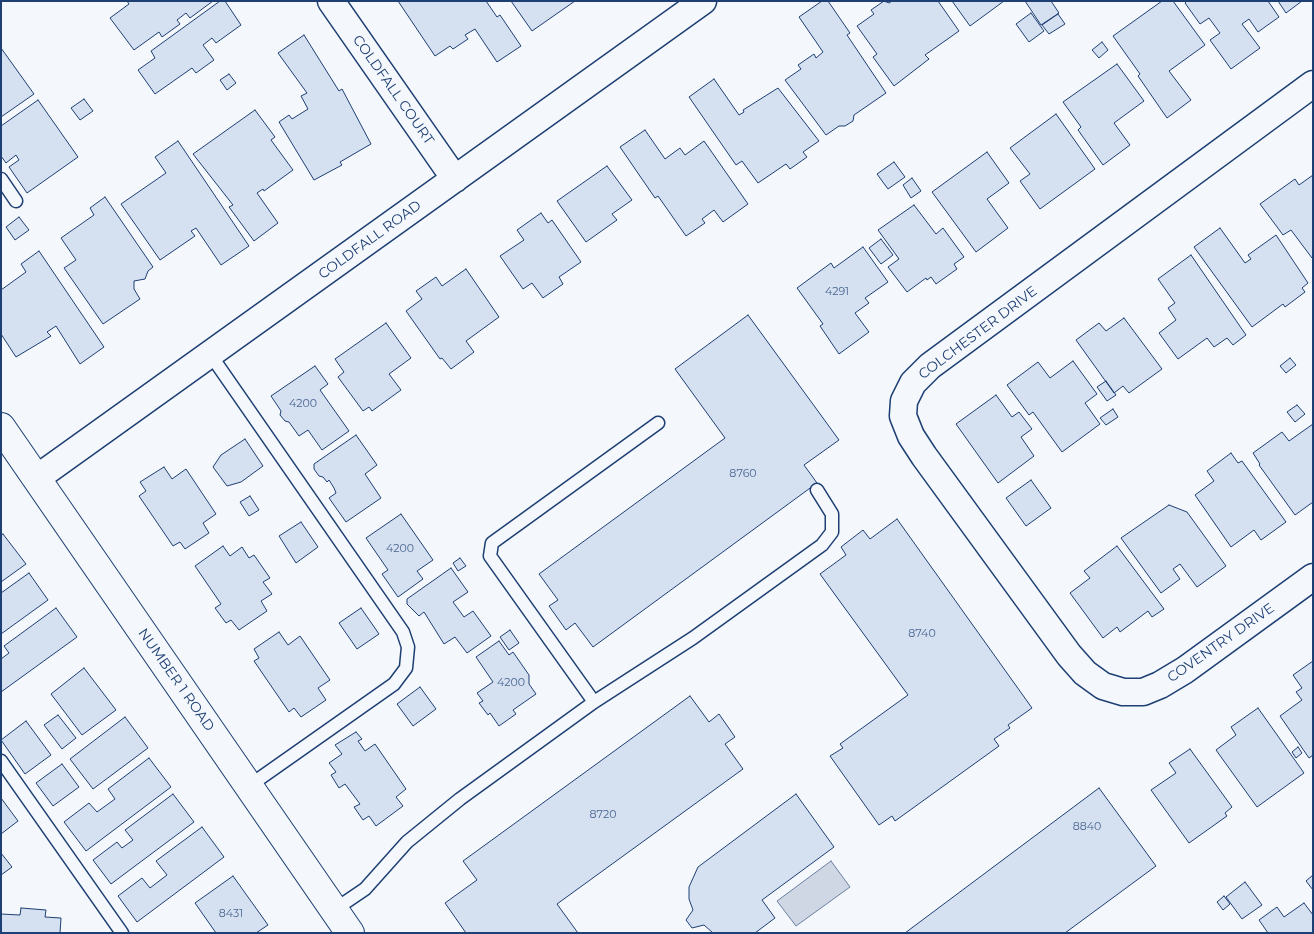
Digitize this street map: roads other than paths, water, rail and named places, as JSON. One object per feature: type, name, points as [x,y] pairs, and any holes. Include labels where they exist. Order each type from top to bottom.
[{"type":"main road","name":"NUMBER 1 ROAD","points":[[1,427],[350,933]]},
{"type":"street","name":"COLDFALL COURT","points":[[331,1],[455,179]]},
{"type":"street","name":"COLDFALL ROAD","points":[[36,478],[703,1]]},
{"type":"street","name":"COLCHESTER DRIVE","points":[[1123,692],[1103,686],[1084,673],[1069,655],[911,436],[903,416],[904,401],[913,383],[930,366],[1313,84]]},
{"type":"street","name":"COVENTRY DRIVE","points":[[1123,692],[1142,692],[1160,686],[1186,670],[1313,577]]},
{"type":"lane","points":[[1,179],[16,201]]},
{"type":"lane","points":[[210,354],[403,632],[408,647],[406,668],[394,684],[249,786]]},
{"type":"lane","points":[[594,702],[490,556],[492,543],[658,423]]},
{"type":"lane","points":[[334,910],[365,889],[424,826],[594,702],[693,638],[822,545],[832,532],[832,514],[817,490]]},
{"type":"lane","points":[[1,761],[122,933]]}]
